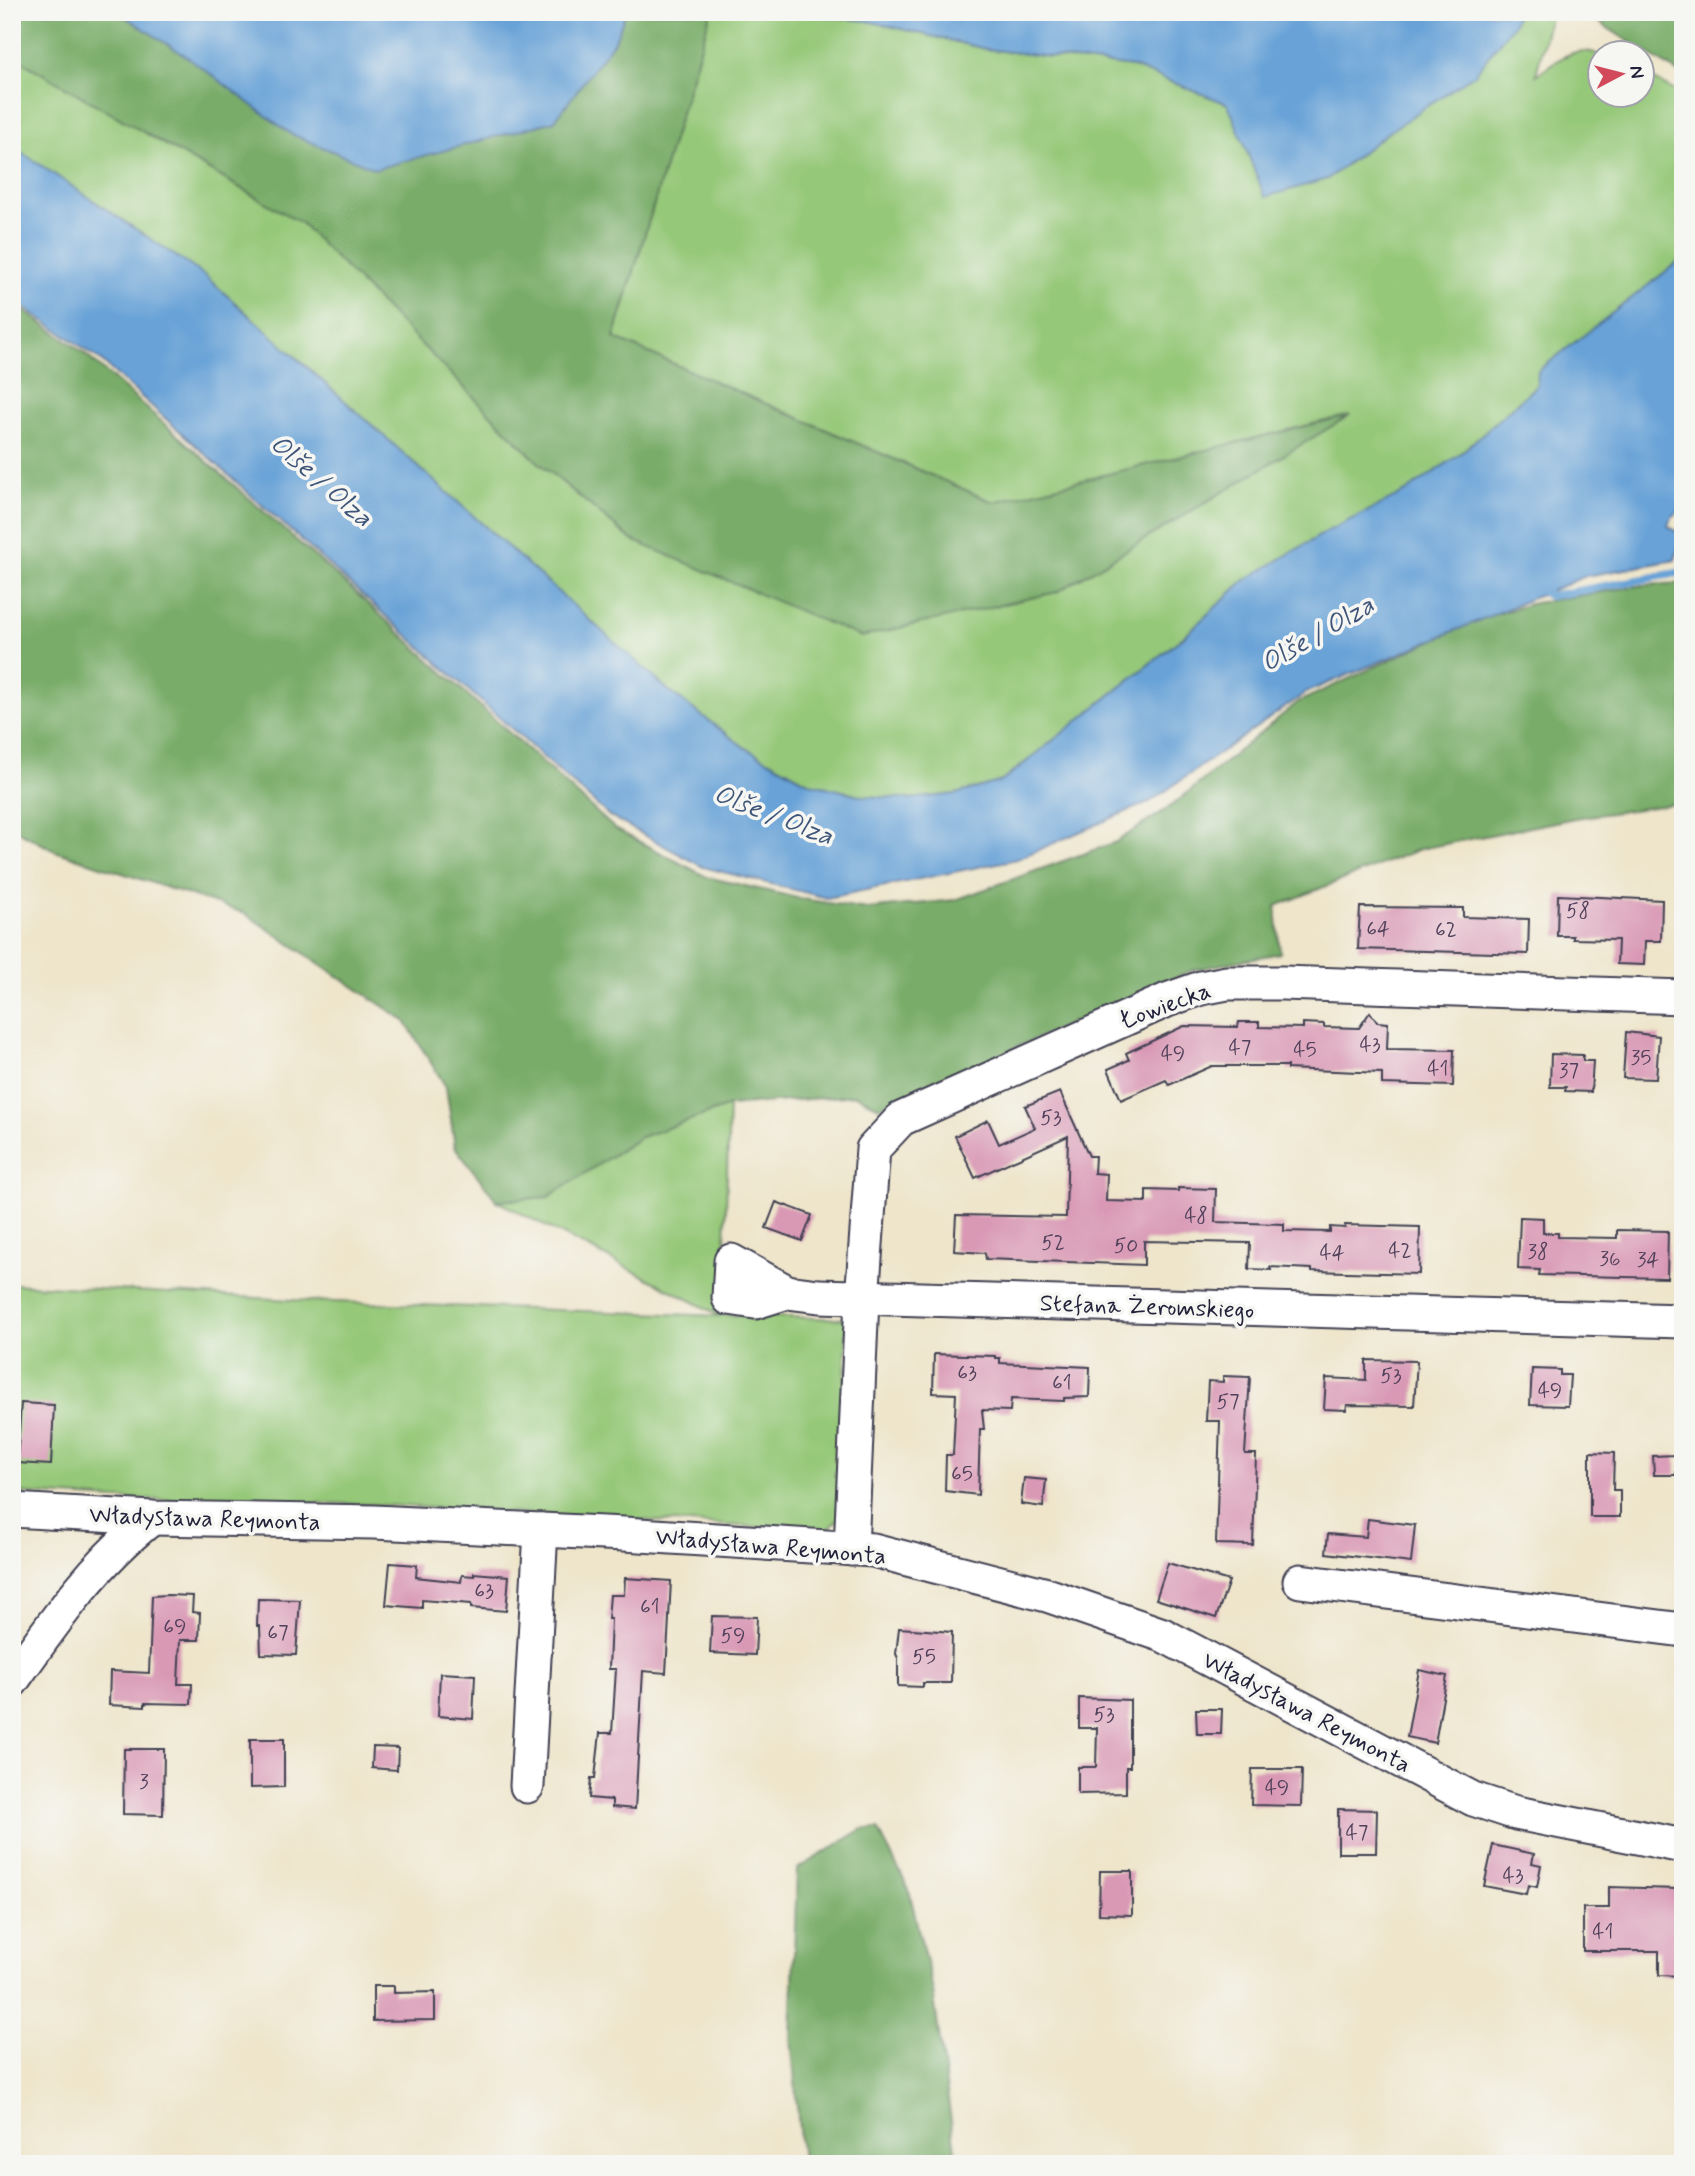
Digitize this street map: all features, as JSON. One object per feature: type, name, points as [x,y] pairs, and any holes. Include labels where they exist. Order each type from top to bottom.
[{"type":"street","name":"Łowiecka","points":[[862,1298],[873,1149],[901,1119],[1167,1000],[1201,988],[1227,983],[1683,997]]},
{"type":"street","name":"Stefana Żeromskiego","points":[[787,1292],[862,1298],[1683,1321]]},
{"type":"street","points":[[851,1549],[862,1298]]},
{"type":"street","name":"Władysława Reymonta","points":[[12,1510],[152,1518],[374,1521],[873,1550],[1047,1595],[1163,1635],[1473,1799],[1527,1815],[1683,1846]]},
{"type":"street","points":[[12,1681],[57,1618],[114,1551],[152,1518]]},
{"type":"street","points":[[527,1786],[541,1530]]},
{"type":"street","points":[[1300,1581],[1683,1630]]},
{"type":"green space","points":[[12,12],[118,12],[375,169],[554,121],[615,40],[626,12],[711,12],[614,338],[993,502],[1350,415],[1057,592],[861,637],[632,540],[537,461],[301,223],[12,56]]},
{"type":"green space","points":[[711,12],[786,12],[868,21],[986,49],[1133,67],[1228,104],[1327,179],[1387,133],[1514,23],[1517,12],[1551,12],[1536,75],[1566,56],[1586,51],[1586,108],[1656,108],[1656,81],[1683,95],[1683,258],[1539,371],[1537,385],[1461,453],[1406,492],[1245,580],[1182,638],[1002,781],[956,794],[910,799],[863,796],[810,783],[744,747],[669,691],[204,275],[12,148],[12,56],[301,223],[537,461],[632,540],[1057,592],[1347,417],[993,502],[614,338]]},
{"type":"green space","points":[[1594,12],[1683,12],[1683,76],[1656,59],[1656,38],[1624,38],[1597,21]]},
{"type":"green space","points":[[12,302],[84,353],[355,592],[615,829],[707,877],[802,899],[867,909],[955,900],[1116,842],[1174,804],[1298,702],[1479,619],[1534,603],[1644,585],[1683,583],[1683,803],[1575,818],[1420,849],[1276,906],[1280,953],[1193,970],[879,1107],[856,1095],[729,1106],[641,1137],[548,1197],[497,1201],[455,1147],[446,1087],[405,1021],[244,913],[55,851],[12,828]]},
{"type":"green space","points":[[729,1106],[723,1315],[847,1319],[841,1517],[825,1531],[366,1504],[115,1499],[12,1493],[12,1284],[310,1301],[721,1316],[497,1201],[548,1197],[641,1137]]},
{"type":"green space","points":[[863,1829],[878,1829],[909,1890],[933,1991],[957,2164],[802,2164],[791,2037],[797,1869]]},
{"type":"water","points":[[118,12],[626,12],[615,40],[554,121],[375,169],[291,134],[186,56]]},
{"type":"water","points":[[786,12],[1517,12],[1514,23],[1475,74],[1387,133],[1327,179],[1265,197],[1228,104],[1133,67],[986,49],[868,21]]},
{"type":"water","name":"Olše / Olza","points":[[12,148],[204,275],[669,691],[744,747],[810,783],[863,796],[910,799],[956,794],[1002,781],[1182,638],[1245,580],[1328,531],[1406,492],[1461,453],[1537,385],[1538,371],[1683,258],[1683,508],[1671,518],[1668,526],[1683,535],[1675,560],[1586,576],[1307,692],[1151,801],[1017,859],[827,898],[703,867],[609,816],[98,358],[12,299]]},
{"type":"building","points":[[1558,895],[1662,900],[1661,941],[1645,941],[1644,965],[1617,964],[1618,940],[1557,936]]},
{"type":"building","points":[[1360,907],[1463,908],[1463,917],[1529,919],[1528,954],[1358,949]]},
{"type":"building","points":[[1370,1012],[1377,1022],[1388,1023],[1387,1049],[1454,1050],[1453,1086],[1382,1084],[1382,1073],[1287,1069],[1287,1066],[1212,1066],[1169,1085],[1166,1080],[1121,1100],[1108,1069],[1129,1060],[1126,1053],[1184,1026],[1238,1027],[1239,1022],[1259,1022],[1259,1027],[1303,1028],[1303,1023],[1324,1024],[1324,1027],[1359,1028]]},
{"type":"building","points":[[1626,1032],[1659,1036],[1656,1079],[1623,1078]]},
{"type":"building","points":[[1551,1054],[1583,1055],[1583,1061],[1593,1061],[1591,1092],[1565,1091],[1566,1087],[1550,1087]]},
{"type":"building","points":[[1060,1092],[1089,1156],[1095,1156],[1094,1173],[1107,1174],[1106,1201],[1146,1202],[1146,1190],[1216,1189],[1215,1222],[1284,1224],[1284,1231],[1330,1232],[1330,1227],[1345,1228],[1345,1225],[1420,1227],[1419,1274],[1270,1267],[1271,1270],[1249,1269],[1250,1243],[1144,1241],[1144,1265],[986,1259],[985,1253],[954,1251],[956,1215],[1066,1217],[1068,1136],[975,1178],[955,1136],[988,1120],[999,1144],[1035,1128],[1025,1106]]},
{"type":"building","points":[[776,1202],[812,1215],[802,1241],[766,1228]]},
{"type":"building","points":[[1520,1217],[1543,1218],[1543,1233],[1558,1233],[1558,1237],[1617,1238],[1617,1230],[1668,1231],[1667,1278],[1539,1275],[1540,1270],[1518,1269]]},
{"type":"building","points":[[934,1354],[995,1356],[1000,1358],[1000,1363],[1090,1367],[1089,1397],[1064,1398],[1064,1401],[1011,1399],[1010,1411],[982,1410],[984,1429],[980,1429],[978,1495],[945,1491],[946,1455],[953,1455],[956,1394],[933,1393]]},
{"type":"building","points":[[1366,1360],[1417,1361],[1414,1406],[1347,1405],[1346,1410],[1324,1409],[1326,1378],[1366,1380]]},
{"type":"building","points":[[1532,1369],[1560,1370],[1560,1375],[1570,1375],[1568,1406],[1530,1405]]},
{"type":"building","points":[[1223,1376],[1250,1377],[1245,1454],[1256,1454],[1253,1545],[1216,1544],[1220,1421],[1206,1421],[1208,1381],[1223,1382]]},
{"type":"building","points":[[21,1403],[54,1405],[51,1465],[17,1463]]},
{"type":"building","points":[[1590,1452],[1614,1453],[1613,1490],[1620,1490],[1620,1517],[1590,1517]]},
{"type":"building","points":[[1676,1455],[1676,1475],[1654,1475],[1653,1456]]},
{"type":"building","points":[[1024,1478],[1046,1480],[1043,1507],[1021,1504]]},
{"type":"building","points":[[1368,1519],[1415,1525],[1411,1563],[1326,1553],[1328,1534],[1366,1537]]},
{"type":"building","points":[[390,1563],[417,1565],[416,1577],[461,1582],[462,1575],[474,1576],[474,1573],[509,1576],[506,1611],[471,1608],[471,1604],[422,1600],[422,1608],[386,1605]]},
{"type":"building","points":[[1168,1563],[1229,1581],[1216,1618],[1156,1599]]},
{"type":"building","points":[[625,1578],[671,1581],[666,1673],[643,1671],[635,1809],[612,1807],[612,1800],[589,1798],[591,1778],[595,1778],[600,1733],[612,1733],[616,1669],[609,1669],[610,1595],[624,1595]]},
{"type":"building","points":[[152,1596],[193,1596],[192,1612],[200,1613],[199,1640],[180,1640],[178,1684],[192,1684],[191,1704],[145,1703],[145,1707],[109,1705],[110,1671],[149,1673]]},
{"type":"building","points":[[258,1599],[300,1600],[296,1655],[261,1654],[260,1626],[257,1626]]},
{"type":"building","points":[[712,1616],[757,1617],[755,1655],[710,1653]]},
{"type":"building","points":[[899,1628],[952,1632],[951,1683],[923,1683],[923,1687],[898,1686],[896,1654]]},
{"type":"building","points":[[1419,1670],[1447,1676],[1435,1743],[1407,1737]]},
{"type":"building","points":[[440,1673],[475,1675],[473,1719],[438,1716]]},
{"type":"building","points":[[1079,1698],[1130,1700],[1130,1767],[1126,1767],[1126,1793],[1078,1794],[1078,1767],[1096,1767],[1097,1728],[1079,1728]]},
{"type":"building","points":[[1196,1709],[1222,1709],[1221,1734],[1197,1734]]},
{"type":"building","points":[[250,1739],[284,1739],[284,1787],[250,1788]]},
{"type":"building","points":[[373,1747],[398,1748],[397,1770],[372,1768]]},
{"type":"building","points":[[124,1749],[164,1749],[163,1815],[123,1814]]},
{"type":"building","points":[[1252,1769],[1302,1769],[1301,1806],[1251,1805]]},
{"type":"building","points":[[1338,1809],[1377,1810],[1376,1853],[1338,1853]]},
{"type":"building","points":[[1493,1845],[1534,1854],[1532,1863],[1541,1865],[1537,1887],[1528,1885],[1526,1894],[1484,1886]]},
{"type":"building","points":[[1100,1871],[1132,1871],[1132,1915],[1099,1914]]},
{"type":"building","points":[[1609,1887],[1678,1889],[1678,1915],[1683,1915],[1683,1976],[1659,1975],[1659,1951],[1583,1951],[1583,1908],[1609,1908]]},
{"type":"building","points":[[373,1986],[394,1986],[394,1993],[435,1992],[435,2020],[373,2021]]},
{"type":"waterway","points":[[1538,587],[1550,596],[1683,572]]}]
